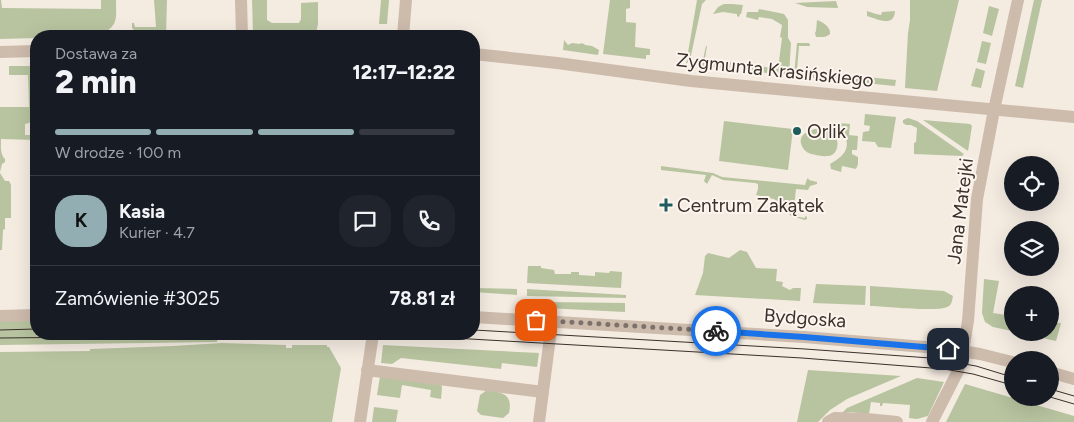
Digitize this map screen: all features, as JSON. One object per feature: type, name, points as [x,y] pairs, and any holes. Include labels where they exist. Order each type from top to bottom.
[{"type":"street","points":[[241,0],[242,30]]},
{"type":"street","points":[[404,30],[406,0]]},
{"type":"street","name":"Jana Matejki","points":[[932,422],[958,371],[963,351],[968,321],[977,199],[1018,0]]},
{"type":"street","points":[[0,52],[30,50]]},
{"type":"street","name":"Zygmunta Krasińskiego","points":[[480,55],[691,81],[1074,117]]},
{"type":"street","points":[[0,316],[30,316]]},
{"type":"street","name":"Bydgoska","points":[[480,317],[804,337],[963,351],[1004,360]]},
{"type":"street","points":[[539,422],[552,322]]},
{"type":"street","points":[[360,422],[372,340]]},
{"type":"street","points":[[367,370],[544,392]]},
{"type":"street","points":[[1059,375],[1074,379]]},
{"type":"street","points":[[828,422],[835,418],[897,422]]},
{"type":"green space","points":[[0,0],[2,8],[101,9],[101,0],[116,0],[115,21],[108,30],[30,30],[30,38],[0,39]]},
{"type":"green space","points":[[154,0],[167,0],[166,30],[134,30],[132,23],[134,23],[135,27],[156,27]]},
{"type":"green space","points":[[252,0],[267,0],[267,20],[272,23],[299,23],[301,19],[301,3],[318,2],[317,30],[253,30]]},
{"type":"green space","points":[[381,0],[389,0],[387,24],[379,24]]},
{"type":"green space","points":[[610,0],[630,0],[630,8],[626,9],[626,22],[636,23],[635,47],[650,49],[650,55],[646,55],[646,59],[603,54]]},
{"type":"green space","points":[[697,0],[706,0],[702,4],[690,60],[686,64]]},
{"type":"green space","points":[[910,0],[959,0],[937,91],[905,88]]},
{"type":"green space","points":[[1034,0],[1042,0],[1023,88],[1015,86]]},
{"type":"green space","points":[[836,1],[838,8],[807,7],[795,3]]},
{"type":"green space","points":[[724,4],[743,5],[739,17],[737,14],[723,12],[713,14],[718,7]]},
{"type":"green space","points":[[989,6],[999,9],[992,36],[983,33]]},
{"type":"green space","points":[[759,9],[784,14],[788,20],[788,38],[791,43],[789,75],[745,71],[751,71],[752,65],[778,69],[782,25],[772,19],[759,17],[758,20],[746,17],[747,12],[758,12]]},
{"type":"green space","points":[[867,11],[881,15],[882,12],[895,11],[892,19],[885,21],[867,16]]},
{"type":"green space","points":[[817,20],[828,27],[830,34],[825,37],[816,37]]},
{"type":"green space","points":[[564,40],[568,45],[581,43],[592,46],[599,50],[598,55],[563,50]]},
{"type":"green space","points":[[982,41],[991,43],[986,64],[977,62]]},
{"type":"green space","points":[[797,43],[809,43],[810,46],[799,46],[797,70],[896,80],[895,86],[794,76]]},
{"type":"green space","points":[[706,46],[705,58],[731,62],[730,68],[735,70],[702,66]]},
{"type":"green space","points":[[9,66],[30,66],[30,122],[25,124],[25,135],[30,135],[30,140],[1,139],[5,162],[2,164],[0,172],[0,107],[29,107],[28,75],[9,75]]},
{"type":"green space","points":[[976,68],[985,71],[981,88],[971,86]]},
{"type":"green space","points":[[865,114],[896,117],[891,148],[878,147],[875,142],[862,141],[863,132],[869,131],[870,126],[864,125]]},
{"type":"green space","points":[[908,118],[917,121],[964,154],[962,156],[914,154],[917,128],[903,123],[903,120]]},
{"type":"green space","points":[[923,120],[970,124],[972,126],[968,151]]},
{"type":"green space","points":[[724,121],[793,129],[788,170],[719,161]]},
{"type":"green space","points":[[830,122],[850,124],[849,135],[858,136],[857,150],[852,150],[852,154],[858,157],[856,169],[842,166],[841,172],[831,169],[830,164],[844,153],[847,144],[842,131]]},
{"type":"green space","points":[[815,129],[825,130],[834,134],[838,143],[835,153],[824,156],[812,154],[803,148],[801,138],[808,131]]},
{"type":"green space","points":[[661,166],[713,173],[722,177],[805,185],[808,178],[817,182],[817,184],[810,186],[808,190],[796,189],[793,216],[805,218],[805,216],[807,219],[805,220],[791,216],[774,199],[756,195],[758,184],[723,180],[712,175],[707,184],[704,181],[706,175],[661,170]]},
{"type":"green space","points":[[0,173],[5,181],[9,181],[11,185],[11,218],[5,218],[2,250],[0,250]]},
{"type":"green space","points":[[740,250],[747,252],[756,268],[777,269],[776,281],[783,282],[782,286],[790,290],[801,288],[800,301],[695,295],[703,273],[705,256],[708,253],[729,258]]},
{"type":"green space","points":[[528,266],[541,266],[541,268],[554,270],[555,274],[579,272],[579,275],[595,276],[595,272],[622,272],[621,288],[527,283]]},
{"type":"green space","points":[[984,279],[999,281],[993,313],[1004,315],[1004,329],[993,327],[985,322],[982,313]]},
{"type":"green space","points":[[816,284],[866,286],[865,305],[813,303]]},
{"type":"green space","points":[[870,286],[944,291],[953,296],[950,305],[944,308],[924,309],[870,306]]},
{"type":"green space","points":[[480,288],[517,289],[517,295],[480,292]]},
{"type":"green space","points":[[527,289],[626,295],[626,298],[527,296]]},
{"type":"green space","points":[[547,302],[625,303],[625,312],[546,308]]},
{"type":"green space","points":[[0,321],[30,321],[30,340],[217,340],[217,342],[0,345]]},
{"type":"green space","points":[[222,343],[286,345],[286,348],[292,348],[292,345],[327,345],[341,368],[332,422],[0,422],[0,352],[90,351],[90,349]]},
{"type":"green space","points":[[383,345],[539,353],[537,367],[502,363],[501,369],[401,358],[392,364],[381,363]]},
{"type":"green space","points":[[808,370],[901,376],[847,399],[830,410],[818,422],[797,422]]},
{"type":"green space","points":[[380,376],[441,385],[441,399],[430,397],[431,390],[402,385],[400,398],[377,395]]},
{"type":"green space","points":[[917,378],[944,382],[928,416],[917,419],[909,418],[910,405],[883,403],[880,406],[880,403],[871,402],[869,414],[850,412],[841,414],[847,408]]},
{"type":"green space","points":[[965,384],[1004,395],[1004,406],[1040,406],[1074,416],[1074,422],[946,422]]},
{"type":"green space","points":[[487,390],[502,394],[508,398],[510,402],[509,413],[503,418],[481,415],[477,411],[480,395]]},
{"type":"green space","points":[[374,407],[398,410],[396,422],[372,422]]},
{"type":"tram line","points":[[0,330],[30,329]]},
{"type":"tram line","points":[[480,330],[930,358],[976,366],[1004,375]]},
{"type":"tram line","points":[[0,338],[30,338]]},
{"type":"tram line","points":[[480,340],[802,358],[944,369],[973,374],[1004,383]]},
{"type":"tram line","points":[[1059,392],[1074,396]]},
{"type":"tram line","points":[[1059,400],[1074,404]]},
{"type":"way so far","points":[[536,320],[716,331]]},
{"type":"place","name":"Orlik","points":[[797,131]]},
{"type":"place","name":"Centrum Zakątek","points":[[666,205]]},
{"type":"route","points":[[716,331],[948,349]]}]
